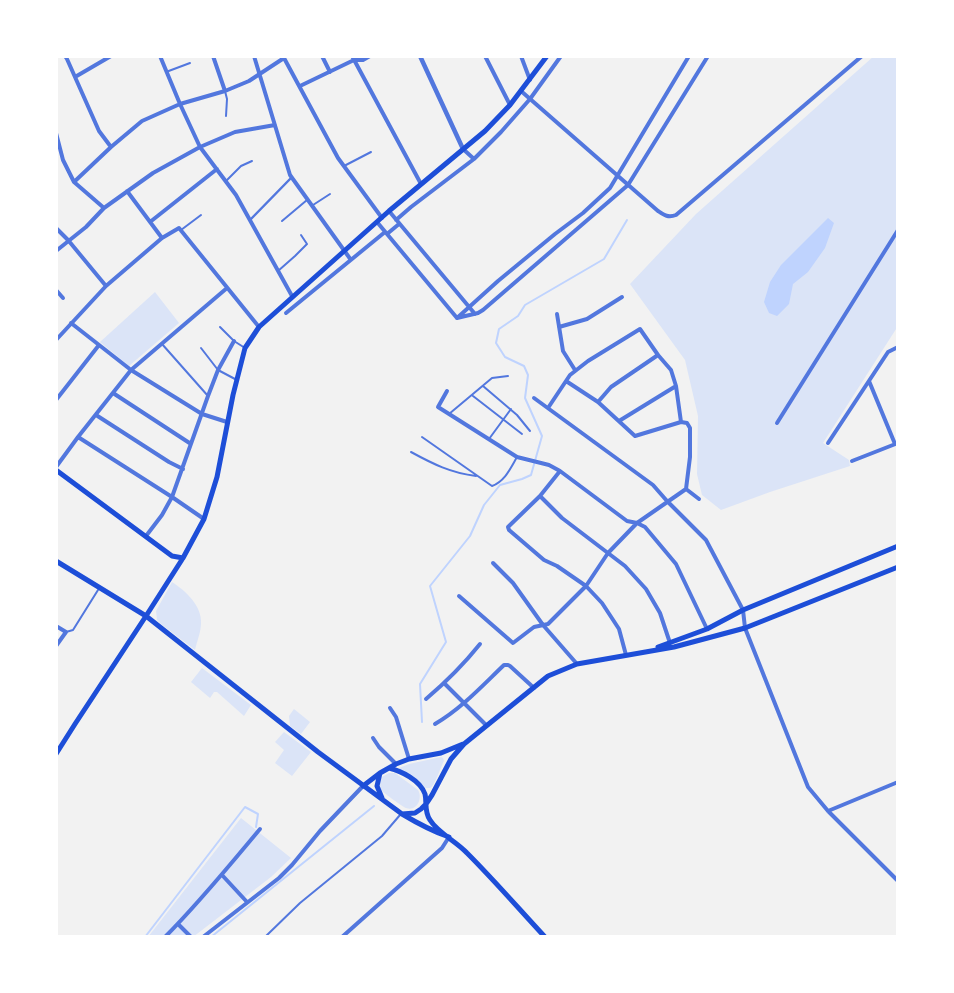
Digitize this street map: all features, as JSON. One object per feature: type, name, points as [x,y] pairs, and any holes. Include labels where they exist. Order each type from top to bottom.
[{"type":"main road","points":[[56,754],[183,558],[204,519],[217,477],[236,380],[245,348],[259,327],[388,211],[485,131],[510,105],[547,56]]},
{"type":"main road","points":[[56,468],[172,556],[183,558]]},
{"type":"main road","points":[[644,653],[707,629],[743,610],[898,546]]},
{"type":"main road","points":[[172,556],[174,572]]},
{"type":"main road","points":[[56,561],[146,616],[382,800],[421,825],[449,837]]},
{"type":"main road","points":[[402,814],[415,813],[426,804],[451,759],[464,744],[548,676],[577,664],[674,647],[745,628],[898,567]]},
{"type":"main road","points":[[363,786],[396,764],[409,759],[441,753],[464,744]]},
{"type":"main road","points":[[389,768],[398,770],[422,788],[430,820],[466,851],[545,937]]},
{"type":"main road","points":[[380,773],[377,786],[382,800]]},
{"type":"street","points":[[65,56],[99,131],[111,146]]},
{"type":"street","points":[[75,77],[111,56]]},
{"type":"street","points":[[160,56],[200,147],[236,195],[292,296]]},
{"type":"street","points":[[213,56],[226,91]]},
{"type":"street","points":[[254,56],[291,178],[351,260]]},
{"type":"street","points":[[322,56],[330,72]]},
{"type":"street","points":[[300,86],[330,72],[353,58],[363,60],[370,56]]},
{"type":"street","points":[[420,56],[463,149],[474,159]]},
{"type":"street","points":[[485,56],[510,105]]},
{"type":"street","points":[[521,56],[530,80]]},
{"type":"street","points":[[286,313],[386,233],[411,207],[474,159],[530,99],[561,56]]},
{"type":"street","points":[[457,318],[602,197],[610,188],[689,56]]},
{"type":"street","points":[[457,318],[483,310],[628,185],[708,56]]},
{"type":"street","points":[[521,91],[628,185],[663,214],[672,217],[862,56]]},
{"type":"street","points":[[74,182],[111,146],[142,121],[180,104],[226,91],[249,81],[284,57],[338,158],[386,233],[457,318]]},
{"type":"street","points":[[353,58],[420,184]]},
{"type":"street","points":[[56,250],[86,227],[104,208],[153,173],[200,147],[235,132],[275,125]]},
{"type":"street","points":[[56,133],[63,160],[74,182],[104,208]]},
{"type":"street","points":[[150,222],[217,169]]},
{"type":"street","points":[[250,220],[291,178]]},
{"type":"street","points":[[127,191],[162,238]]},
{"type":"street","points":[[388,211],[475,314]]},
{"type":"street","points":[[56,228],[106,286]]},
{"type":"street","points":[[56,340],[106,286],[162,238],[180,229],[259,327]]},
{"type":"street","points":[[777,424],[898,230]]},
{"type":"street","points":[[56,468],[131,370],[227,288]]},
{"type":"street","points":[[56,290],[63,298]]},
{"type":"street","points":[[559,327],[587,319],[622,297]]},
{"type":"street","points":[[557,314],[563,351],[576,370]]},
{"type":"street","points":[[71,322],[131,370],[202,414],[227,422]]},
{"type":"street","points":[[548,408],[570,375],[588,361],[640,329],[671,370],[676,386],[681,422]]},
{"type":"street","points":[[146,536],[162,515],[172,497],[218,370],[234,341]]},
{"type":"street","points":[[56,400],[99,345]]},
{"type":"street","points":[[828,443],[888,352],[898,347]]},
{"type":"street","points":[[598,402],[611,387],[658,355]]},
{"type":"street","points":[[459,596],[512,643],[534,627],[551,621],[586,586],[608,553],[637,523],[686,489],[690,457],[690,428],[687,423],[681,422],[635,436],[598,402],[566,381]]},
{"type":"street","points":[[852,461],[896,444],[869,381]]},
{"type":"street","points":[[619,421],[676,386]]},
{"type":"street","points":[[447,391],[438,406],[449,414],[517,457],[537,461],[560,471],[627,521],[646,527],[676,564],[707,629]]},
{"type":"street","points":[[113,393],[191,444]]},
{"type":"street","points":[[534,398],[653,485],[667,502],[706,540],[743,610],[745,628],[808,787],[828,811],[898,882]]},
{"type":"street","points":[[96,415],[183,469]]},
{"type":"street","points":[[78,437],[204,519]]},
{"type":"street","points":[[560,471],[540,496],[508,527],[509,530],[544,560],[557,566],[586,586],[602,604],[619,629],[626,655]]},
{"type":"street","points":[[686,489],[699,499]]},
{"type":"street","points":[[540,496],[562,518],[625,566],[646,589],[660,613],[670,643]]},
{"type":"street","points":[[494,563],[513,583],[543,625],[577,664]]},
{"type":"street","points":[[56,626],[66,632],[56,646]]},
{"type":"street","points":[[426,699],[467,660],[480,644]]},
{"type":"street","points":[[435,724],[448,717],[504,665],[510,666],[534,688]]},
{"type":"street","points":[[444,683],[486,725]]},
{"type":"street","points":[[390,708],[396,718],[409,759]]},
{"type":"street","points":[[373,738],[396,764]]},
{"type":"street","points":[[828,811],[898,782]]},
{"type":"street","points":[[203,937],[279,878],[320,830],[363,786]]},
{"type":"street","points":[[165,937],[222,875],[260,829]]},
{"type":"street","points":[[342,937],[442,848],[449,837]]},
{"type":"street","points":[[222,875],[247,902]]},
{"type":"street","points":[[178,924],[191,937]]},
{"type":"lane","points":[[166,72],[190,63]]},
{"type":"lane","points":[[226,91],[226,116]]},
{"type":"lane","points":[[344,166],[371,152]]},
{"type":"lane","points":[[226,181],[241,166],[252,160]]},
{"type":"lane","points":[[312,206],[330,194]]},
{"type":"lane","points":[[282,221],[307,200]]},
{"type":"lane","points":[[180,229],[201,215]]},
{"type":"lane","points":[[278,271],[307,244],[301,235]]},
{"type":"lane","points":[[220,327],[234,341],[245,348]]},
{"type":"lane","points":[[162,344],[208,396]]},
{"type":"lane","points":[[201,348],[218,370],[236,380]]},
{"type":"lane","points":[[449,414],[492,378],[508,376]]},
{"type":"lane","points":[[483,386],[511,409],[530,431]]},
{"type":"lane","points":[[472,395],[522,434]]},
{"type":"lane","points":[[489,439],[511,409]]},
{"type":"lane","points":[[422,437],[492,486],[504,478],[517,457]]},
{"type":"lane","points":[[411,452],[450,472],[478,476]]},
{"type":"lane","points":[[66,632],[73,630],[99,588]]},
{"type":"lane","points":[[265,937],[300,903],[382,836],[402,814]]},
{"type":"shaded area","points":[[874,56],[898,56],[898,326],[823,443],[849,460],[850,466],[721,510],[702,495],[697,474],[698,416],[685,360],[630,284],[696,214]]},
{"type":"shaded area","points":[[155,292],[179,323],[129,366],[100,342]]},
{"type":"shaded area","points":[[172,582],[188,594],[199,611],[201,626],[195,650],[157,620],[156,611]]},
{"type":"shaded area","points":[[202,668],[251,705],[244,716],[217,692],[214,692],[210,698],[191,682]]},
{"type":"shaded area","points":[[294,709],[310,722],[301,734],[290,726],[289,716]]},
{"type":"shaded area","points":[[284,732],[311,752],[292,776],[275,763],[284,750],[275,742]]},
{"type":"shaded area","points":[[441,757],[444,761],[436,780],[430,788],[426,788],[399,768],[409,764]]},
{"type":"shaded area","points":[[389,773],[395,773],[418,790],[420,797],[416,806],[410,809],[406,808],[382,791],[379,783],[382,777]]},
{"type":"shaded area","points":[[241,818],[291,858],[271,877],[193,937],[148,937]]},
{"type":"water","points":[[828,218],[834,223],[825,248],[808,272],[793,284],[789,304],[777,316],[769,313],[764,302],[770,282],[781,265]]},
{"type":"waterway","points":[[422,722],[420,684],[446,642],[430,586],[470,536],[484,505],[500,485],[531,475],[542,436],[525,398],[528,375],[524,366],[505,357],[496,343],[499,329],[518,316],[525,305],[604,259],[627,220]]},
{"type":"waterway","points":[[211,937],[374,806]]},
{"type":"waterway","points":[[145,937],[245,807],[258,814],[256,827]]}]
